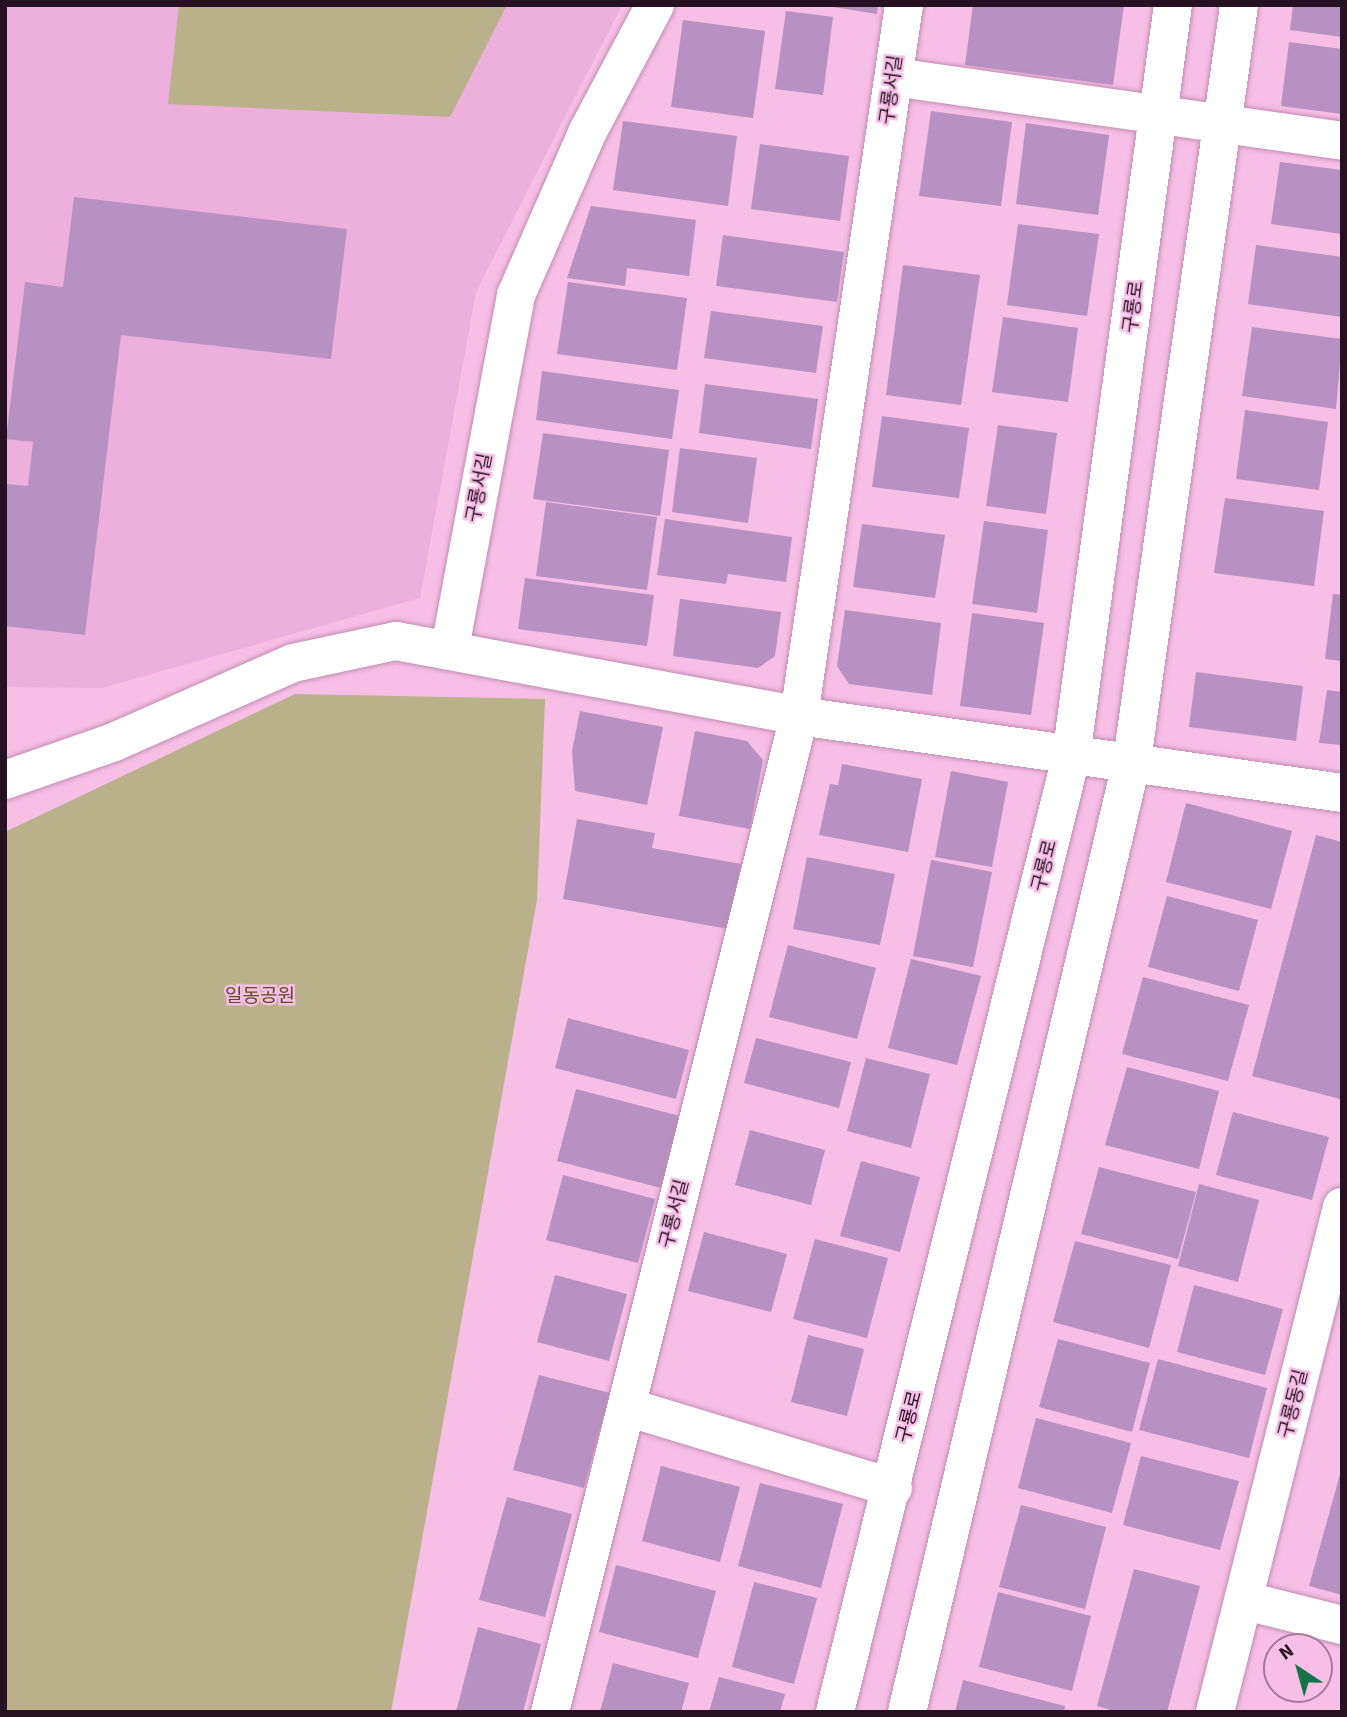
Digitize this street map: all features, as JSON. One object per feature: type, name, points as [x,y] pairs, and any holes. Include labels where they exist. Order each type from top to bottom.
[{"type":"street","name":"구룡서길","points":[[450,649],[516,295],[587,132],[655,5]]},
{"type":"street","name":"구룡서길","points":[[550,1712],[799,716],[904,5]]},
{"type":"street","name":"구룡로","points":[[835,1712],[893,1488],[1072,757],[1173,5]]},
{"type":"street","points":[[906,1712],[1132,760],[1225,125],[1239,5]]},
{"type":"street","points":[[894,77],[1342,141]]},
{"type":"street","points":[[5,780],[114,742],[293,663],[396,640],[799,716],[1072,757],[1132,760],[1342,793]]},
{"type":"street","name":"구룡동길","points":[[1215,1712],[1246,1601],[1342,1207]]},
{"type":"street","points":[[627,1407],[893,1488]]},
{"type":"street","points":[[1246,1601],[1342,1625]]},
{"type":"shaded area","points":[[5,5],[622,5],[476,292],[420,598],[102,688],[5,687]]},
{"type":"green space","points":[[179,5],[507,5],[450,117],[168,104]]},
{"type":"green space","name":"일동공원","points":[[295,694],[545,699],[537,900],[391,1712],[5,1712],[5,832]]},
{"type":"building","points":[[821,5],[878,5],[877,14]]},
{"type":"building","points":[[973,5],[1124,5],[1113,85],[965,65]]},
{"type":"building","points":[[1293,5],[1342,5],[1342,37],[1290,30]]},
{"type":"building","points":[[786,11],[833,17],[823,95],[775,89]]},
{"type":"building","points":[[683,20],[765,31],[753,118],[671,107]]},
{"type":"building","points":[[1289,42],[1342,49],[1342,114],[1281,106]]},
{"type":"building","points":[[931,111],[1012,122],[1001,206],[919,196]]},
{"type":"building","points":[[623,121],[737,136],[728,206],[613,190]]},
{"type":"building","points":[[1026,123],[1109,135],[1098,215],[1016,204]]},
{"type":"building","points":[[760,144],[849,156],[840,221],[751,209]]},
{"type":"building","points":[[1280,162],[1342,170],[1342,234],[1271,224]]},
{"type":"building","points":[[74,197],[347,229],[331,359],[121,335],[85,635],[5,626],[5,484],[28,486],[33,442],[6,439],[25,282],[63,287]]},
{"type":"building","points":[[591,206],[696,220],[689,276],[627,268],[625,286],[567,278]]},
{"type":"building","points":[[1018,224],[1099,234],[1087,316],[1007,305]]},
{"type":"building","points":[[723,235],[844,252],[837,302],[716,286]]},
{"type":"building","points":[[1256,245],[1342,257],[1342,317],[1248,304]]},
{"type":"building","points":[[903,265],[980,275],[961,405],[886,395]]},
{"type":"building","points":[[568,282],[687,298],[677,370],[557,354]]},
{"type":"building","points":[[711,311],[823,326],[816,373],[704,358]]},
{"type":"building","points":[[1003,317],[1078,328],[1068,402],[992,392]]},
{"type":"building","points":[[1252,327],[1342,339],[1336,409],[1242,396]]},
{"type":"building","points":[[542,371],[679,390],[672,439],[536,420]]},
{"type":"building","points":[[705,384],[818,399],[811,449],[699,433]]},
{"type":"building","points":[[1245,410],[1328,422],[1319,490],[1236,479]]},
{"type":"building","points":[[882,416],[969,428],[959,498],[872,487]]},
{"type":"building","points":[[998,425],[1057,433],[1046,514],[986,506]]},
{"type":"building","points":[[543,433],[669,450],[660,516],[533,499]]},
{"type":"building","points":[[680,448],[757,458],[748,523],[672,512]]},
{"type":"building","points":[[1225,498],[1324,511],[1314,586],[1214,573]]},
{"type":"building","points":[[546,502],[657,517],[647,590],[536,576]]},
{"type":"building","points":[[665,519],[792,537],[786,582],[728,574],[726,584],[657,575]]},
{"type":"building","points":[[984,521],[1048,530],[1037,613],[972,604]]},
{"type":"building","points":[[862,524],[945,535],[935,598],[853,587]]},
{"type":"building","points":[[525,578],[654,595],[647,646],[518,629]]},
{"type":"building","points":[[1333,594],[1342,595],[1342,661],[1325,659]]},
{"type":"building","points":[[680,599],[781,612],[775,656],[758,668],[673,656]]},
{"type":"building","points":[[845,610],[941,623],[932,695],[849,684],[837,666]]},
{"type":"building","points":[[972,613],[1044,623],[1031,715],[960,706]]},
{"type":"building","points":[[1196,672],[1303,686],[1296,741],[1189,727]]},
{"type":"building","points":[[1327,690],[1342,692],[1342,745],[1319,743]]},
{"type":"building","points":[[580,711],[663,727],[647,805],[575,791],[572,751]]},
{"type":"building","points":[[695,731],[747,741],[763,760],[750,829],[679,816]]},
{"type":"building","points":[[842,764],[922,779],[908,852],[819,835],[830,784],[838,785]]},
{"type":"building","points":[[951,771],[1008,782],[992,867],[935,857]]},
{"type":"building","points":[[1186,803],[1292,831],[1271,909],[1166,882]]},
{"type":"building","points":[[577,819],[655,833],[652,848],[741,864],[728,929],[563,899]]},
{"type":"building","points":[[1316,835],[1342,842],[1340,1099],[1252,1076]]},
{"type":"building","points":[[807,857],[895,874],[880,945],[793,929]]},
{"type":"building","points":[[931,860],[992,872],[973,967],[913,956]]},
{"type":"building","points":[[1167,896],[1258,920],[1239,991],[1148,967]]},
{"type":"building","points":[[788,945],[876,968],[857,1039],[769,1017]]},
{"type":"building","points":[[911,959],[981,976],[957,1065],[888,1048]]},
{"type":"building","points":[[1143,977],[1249,1005],[1228,1081],[1122,1054]]},
{"type":"building","points":[[568,1018],[689,1050],[676,1099],[555,1068]]},
{"type":"building","points":[[756,1038],[851,1062],[839,1108],[744,1083]]},
{"type":"building","points":[[866,1058],[930,1074],[911,1148],[847,1131]]},
{"type":"building","points":[[1127,1067],[1219,1091],[1199,1169],[1105,1145]]},
{"type":"building","points":[[576,1089],[680,1116],[661,1188],[557,1161]]},
{"type":"building","points":[[1233,1112],[1329,1137],[1312,1200],[1216,1175]]},
{"type":"building","points":[[750,1130],[825,1150],[811,1205],[735,1185]]},
{"type":"building","points":[[861,1161],[920,1177],[900,1252],[840,1236]]},
{"type":"building","points":[[1099,1167],[1196,1192],[1178,1259],[1081,1234]]},
{"type":"building","points":[[563,1175],[655,1199],[638,1263],[546,1240]]},
{"type":"building","points":[[1199,1184],[1259,1200],[1238,1282],[1178,1266]]},
{"type":"building","points":[[704,1232],[787,1254],[771,1312],[688,1291]]},
{"type":"building","points":[[815,1239],[888,1258],[867,1338],[793,1319]]},
{"type":"building","points":[[1075,1241],[1171,1265],[1149,1348],[1053,1322]]},
{"type":"building","points":[[555,1275],[627,1294],[609,1361],[537,1342]]},
{"type":"building","points":[[1194,1285],[1283,1309],[1265,1375],[1177,1352]]},
{"type":"building","points":[[808,1335],[864,1349],[847,1416],[791,1402]]},
{"type":"building","points":[[1058,1339],[1150,1363],[1132,1432],[1039,1407]]},
{"type":"building","points":[[1158,1359],[1267,1388],[1249,1458],[1139,1430]]},
{"type":"building","points":[[539,1375],[610,1393],[584,1488],[513,1470]]},
{"type":"building","points":[[1036,1418],[1131,1443],[1112,1513],[1018,1488]]},
{"type":"building","points":[[1141,1456],[1239,1481],[1220,1550],[1123,1525]]},
{"type":"building","points":[[661,1466],[740,1487],[720,1562],[642,1541]]},
{"type":"building","points":[[1342,1467],[1342,1595],[1309,1586]]},
{"type":"building","points":[[760,1483],[843,1504],[821,1588],[738,1566]]},
{"type":"building","points":[[507,1497],[572,1514],[545,1617],[479,1600]]},
{"type":"building","points":[[1021,1505],[1106,1527],[1085,1609],[999,1587]]},
{"type":"building","points":[[616,1565],[716,1591],[698,1658],[599,1632]]},
{"type":"building","points":[[1134,1569],[1200,1586],[1167,1712],[1118,1712],[1097,1706]]},
{"type":"building","points":[[754,1582],[817,1598],[794,1684],[732,1667]]},
{"type":"building","points":[[998,1592],[1091,1616],[1072,1691],[979,1667]]},
{"type":"building","points":[[478,1627],[541,1644],[523,1712],[456,1712]]},
{"type":"building","points":[[613,1663],[689,1683],[681,1712],[600,1712]]},
{"type":"building","points":[[719,1677],[785,1694],[780,1712],[709,1712]]},
{"type":"building","points":[[963,1680],[1065,1706],[1064,1712],[955,1712]]}]
